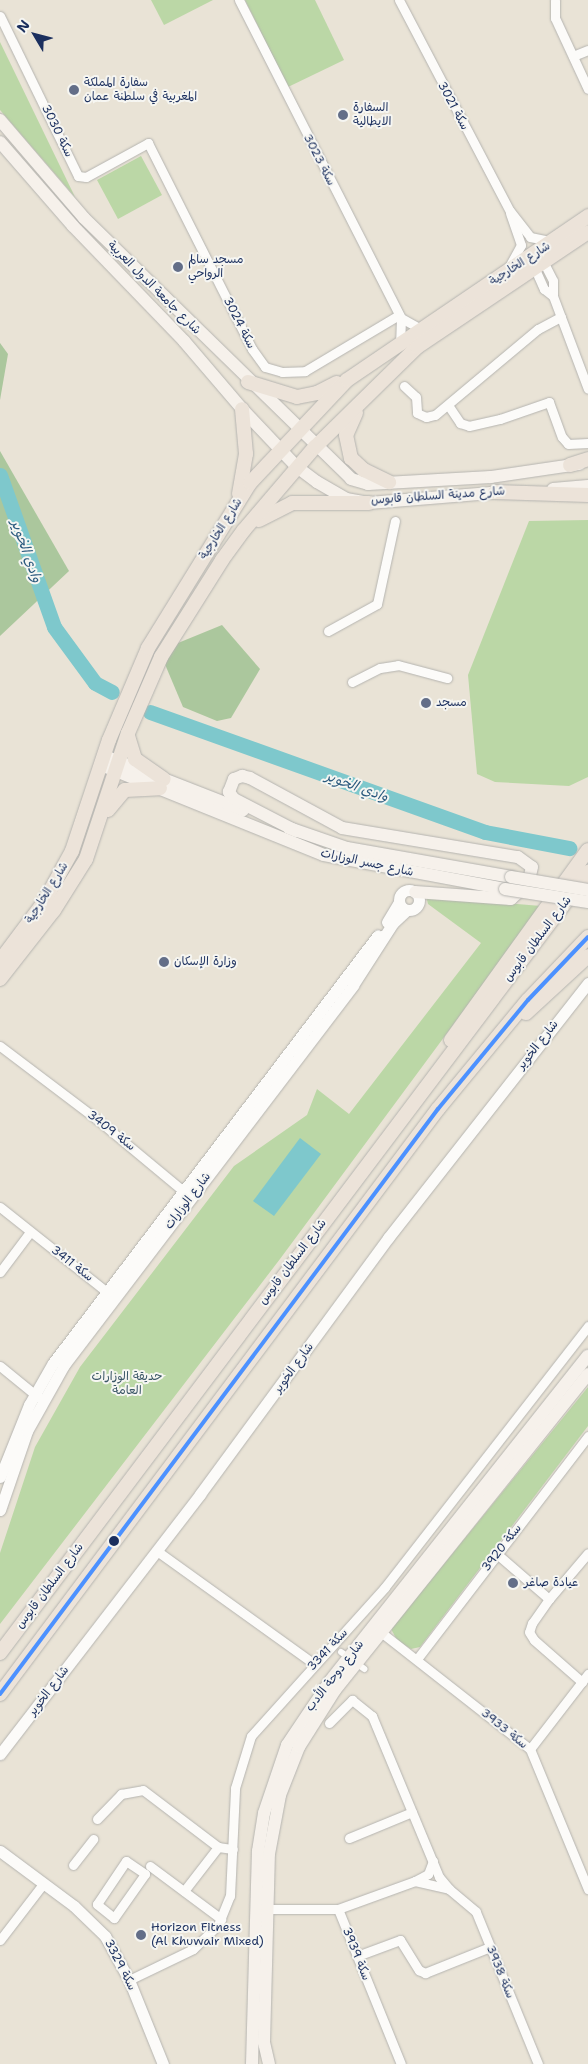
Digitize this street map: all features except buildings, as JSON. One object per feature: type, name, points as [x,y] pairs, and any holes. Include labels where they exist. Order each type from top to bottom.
[{"type":"main road","name":"شارع جامعة الدول العربية","points":[[0,120],[84,218],[248,382],[316,447]]},
{"type":"main road","name":"شارع جامعة الدول العربية","points":[[0,142],[73,226],[184,340],[242,409],[297,467]]},
{"type":"main road","name":"شارع الخارجية","points":[[3,964],[16,940],[54,886],[72,851],[130,684],[162,623],[235,505],[280,450],[347,380],[419,328],[556,240],[588,216]]},
{"type":"main road","name":"شارع الخارجية","points":[[3,964],[66,894],[95,838],[128,733],[144,692],[161,657],[244,530],[297,467],[375,386],[416,347],[588,232]]},
{"type":"main road","points":[[248,382],[297,397],[317,394],[347,380]]},
{"type":"main road","points":[[375,386],[348,425],[346,448],[357,466],[389,482]]},
{"type":"main road","points":[[235,505],[246,454],[242,409]]},
{"type":"main road","name":"شارع مدينة السلطان قابوس","points":[[316,447],[351,479],[368,484],[491,477],[570,466]]},
{"type":"main road","points":[[570,466],[588,461]]},
{"type":"main road","name":"شارع مدينة السلطان قابوس","points":[[297,467],[334,494],[370,502],[588,486]]},
{"type":"main road","points":[[495,492],[588,496]]},
{"type":"main road","points":[[244,530],[275,509],[292,503],[370,502]]},
{"type":"main road","points":[[197,568],[211,578]]},
{"type":"main road","points":[[128,733],[135,759],[162,784]]},
{"type":"main road","name":"شارع جسر الوزارات","points":[[102,761],[162,784],[324,855],[505,889],[588,902]]},
{"type":"main road","points":[[296,831],[234,798],[229,792],[234,779],[242,776],[250,778],[342,828],[518,857],[532,868],[528,884],[510,899],[415,892]]},
{"type":"main road","points":[[95,838],[109,808],[119,794],[133,787],[162,784]]},
{"type":"main road","name":"شارع جسر الوزارات","points":[[162,784],[348,848],[588,890]]},
{"type":"main road","points":[[425,1089],[454,1035],[588,850]]},
{"type":"main road","name":"شارع السلطان قابوس","points":[[0,1653],[588,872]]},
{"type":"main road","name":"شارع السلطان قابوس","points":[[0,1694],[438,1109],[503,1030],[588,937]]},
{"type":"main road","points":[[503,1030],[532,1008],[588,956]]},
{"type":"main road","name":"شارع دوحة الأدب","points":[[252,2064],[257,1869],[264,1813],[278,1768],[296,1730],[352,1661],[588,1356]]},
{"type":"main road","name":"شارع دوحة الأدب","points":[[269,2064],[264,2042],[267,1909],[273,1827],[283,1786],[314,1719],[352,1661],[382,1633],[588,1374]]},
{"type":"street","name":"سكة 3023","points":[[239,0],[400,316],[400,342]]},
{"type":"street","name":"سكة 3021","points":[[399,0],[510,211],[521,244],[516,259],[500,276]]},
{"type":"street","points":[[555,0],[555,18],[588,89]]},
{"type":"street","name":"سكة 3030","points":[[0,16],[78,176],[86,176],[148,143]]},
{"type":"street","points":[[572,56],[588,50]]},
{"type":"street","name":"سكة 3024","points":[[148,143],[252,349],[265,367],[282,372],[305,371],[400,316]]},
{"type":"street","name":"سكة 3021","points":[[510,211],[530,237],[544,242],[556,240]]},
{"type":"street","points":[[539,266],[544,289],[553,296],[585,369],[588,390]]},
{"type":"street","points":[[400,316],[419,328]]},
{"type":"street","points":[[404,386],[416,398],[420,416],[435,415],[538,329],[561,316]]},
{"type":"street","points":[[448,404],[460,422],[469,426],[500,420],[549,402],[562,437],[568,444],[588,442]]},
{"type":"street","points":[[328,631],[377,604],[395,520]]},
{"type":"street","points":[[352,682],[380,668],[398,664],[447,678]]},
{"type":"street","points":[[404,891],[415,892],[419,897],[418,906],[403,906],[404,891]]},
{"type":"street","name":"شارع الوزارات","points":[[0,1477],[35,1393],[58,1357],[403,906]]},
{"type":"street","name":"شارع الوزارات","points":[[0,1510],[27,1431],[51,1385],[88,1332],[353,984],[403,906]]},
{"type":"street","name":"شارع الخوير","points":[[0,1754],[157,1551],[388,1238],[588,983]]},
{"type":"street","name":"سكة 3409","points":[[0,1046],[185,1190]]},
{"type":"street","points":[[168,1228],[187,1198],[185,1190]]},
{"type":"street","name":"سكة 3411","points":[[0,1207],[107,1292]]},
{"type":"street","points":[[0,1272],[30,1232]]},
{"type":"street","points":[[88,1332],[108,1303],[107,1292]]},
{"type":"street","name":"سكة 3341","points":[[129,1980],[193,1949],[208,1937],[221,1919],[230,1896],[234,1849],[235,1788],[248,1742],[264,1719],[385,1587],[588,1326]]},
{"type":"street","points":[[0,1366],[35,1393],[39,1401],[27,1431]]},
{"type":"street","name":"سكة 3920","points":[[416,1659],[588,1436]]},
{"type":"street","points":[[157,1551],[314,1664]]},
{"type":"street","points":[[582,1682],[534,1640],[530,1632],[532,1623],[549,1599],[588,1553]]},
{"type":"street","points":[[497,1554],[549,1599]]},
{"type":"street","name":"سكة 3933","points":[[382,1633],[530,1749],[588,1889]]},
{"type":"street","points":[[530,1749],[588,1674]]},
{"type":"street","name":"سكة 3938","points":[[329,1724],[352,1700],[372,1716],[433,1861],[449,1889],[476,1912],[538,2064]]},
{"type":"street","points":[[97,1819],[121,1794],[143,1790],[218,1847],[234,1849]]},
{"type":"street","points":[[349,1838],[412,1812]]},
{"type":"street","points":[[73,1865],[93,1839]]},
{"type":"street","points":[[184,1891],[218,1847]]},
{"type":"street","name":"سكة 3329","points":[[0,1851],[105,1936],[129,1980],[163,2064]]},
{"type":"street","points":[[126,1861],[145,1874],[114,1918],[97,1904],[126,1861]]},
{"type":"street","points":[[267,1909],[338,1909],[415,1881],[428,1874],[433,1861]]},
{"type":"street","points":[[150,1866],[221,1919]]},
{"type":"street","name":"سكة 3938","points":[[415,1881],[449,1889]]},
{"type":"street","points":[[0,1940],[43,1884]]},
{"type":"street","name":"سكة 3939","points":[[338,1909],[401,2064]]},
{"type":"street","points":[[358,1956],[400,1940],[419,1970],[424,1973],[490,1946]]},
{"type":"green space","points":[[151,0],[213,0],[164,25]]},
{"type":"green space","points":[[245,0],[315,0],[344,60],[288,87]]},
{"type":"green space","points":[[0,42],[75,197],[0,110]]},
{"type":"green space","points":[[141,156],[162,195],[118,219],[97,180]]},
{"type":"green space","points":[[0,343],[8,354],[0,400]]},
{"type":"green space","points":[[0,451],[69,571],[0,636]]},
{"type":"green space","points":[[588,520],[588,777],[569,786],[495,782],[477,774],[468,675],[529,521]]},
{"type":"green space","points":[[222,625],[260,669],[231,718],[217,721],[183,707],[164,662],[178,643]]},
{"type":"green space","name":"حديقة الوزارات العامة","points":[[426,896],[541,906],[280,1259],[0,1624],[0,1553],[35,1447],[80,1367],[234,1166],[307,1115],[317,1089],[349,1114],[481,943],[428,904]]},
{"type":"green space","points":[[588,1387],[588,1426],[420,1647],[411,1649],[397,1640],[391,1629]]},
{"type":"water","points":[[300,1138],[321,1154],[274,1216],[253,1201]]},
{"type":"waterway","name":"وادي الخوير","points":[[0,475],[54,627],[95,683],[112,692]]},
{"type":"waterway","name":"وادي الخوير","points":[[150,712],[485,832],[569,848]]},
{"type":"transit line","points":[[0,1694],[438,1109],[528,1000],[588,937]]},
{"type":"place","name":"سفارة المملكة المغربية في سلطنة عمان","points":[[74,90]]},
{"type":"place","name":"السفارة الايطالية","points":[[343,115]]},
{"type":"place","name":"مسجد سالم الرواحي","points":[[178,267]]},
{"type":"place","name":"مسجد","points":[[426,703]]},
{"type":"place","name":"وزارة الإسكان","points":[[164,962]]},
{"type":"place","name":"عيادة صاغر","points":[[513,1583]]},
{"type":"place","name":"Horizon Fitness (Al Khuwair Mixed)","points":[[141,1935]]}]
